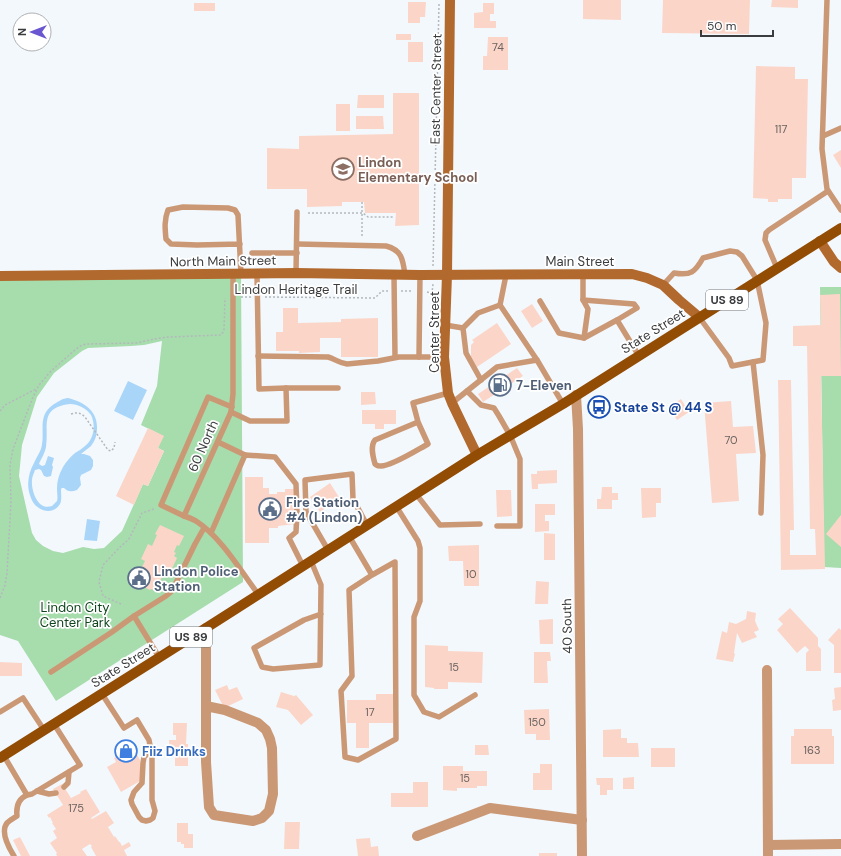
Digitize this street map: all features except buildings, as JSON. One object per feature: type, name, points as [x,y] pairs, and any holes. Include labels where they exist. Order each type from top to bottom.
[{"type":"main road","name":"State Street","points":[[477,455],[563,404],[841,228]]},
{"type":"main road","name":"US 89","points":[[396,506],[477,455]]},
{"type":"main road","name":"State Street","points":[[2,757],[396,506]]},
{"type":"street","name":"East Center Street","points":[[447,275],[450,0]]},
{"type":"street","points":[[820,241],[834,262],[841,268]]},
{"type":"street","name":"North Main Street","points":[[0,276],[296,273],[447,275]]},
{"type":"street","name":"Main Street","points":[[447,275],[632,274],[647,278],[663,285],[699,318]]},
{"type":"street","name":"Center Street","points":[[447,275],[444,357],[450,398],[477,455]]},
{"type":"street","name":"40 South","points":[[576,395],[578,429],[582,856]]},
{"type":"street","points":[[206,628],[206,706],[206,762],[209,807],[214,815],[253,821],[262,818],[269,811],[273,794],[272,748],[266,730],[258,723],[225,710],[206,706]]},
{"type":"street","points":[[767,670],[768,856]]},
{"type":"street","points":[[417,836],[490,808],[582,820]]},
{"type":"street","points":[[768,845],[841,844]]},
{"type":"lane","points":[[827,0],[822,149],[827,189],[841,210]]},
{"type":"lane","points":[[823,136],[841,128]]},
{"type":"lane","points":[[776,268],[765,240],[766,233],[828,191]]},
{"type":"lane","name":"60 North","points":[[184,516],[231,410],[233,394],[233,298],[240,244],[238,215],[234,210],[228,208],[183,207],[168,210],[165,218],[166,239],[171,244],[240,244]]},
{"type":"lane","points":[[296,212],[296,273]]},
{"type":"lane","points":[[296,244],[368,245],[392,247],[399,253],[403,262],[405,275]]},
{"type":"lane","points":[[663,285],[674,274],[694,271],[703,258],[730,250],[737,252],[742,256],[757,280],[766,323],[762,360],[732,366],[729,358],[699,318]]},
{"type":"lane","points":[[252,254],[296,254]]},
{"type":"lane","points":[[257,274],[259,389],[338,388]]},
{"type":"lane","points":[[583,274],[583,300],[588,309],[584,338]]},
{"type":"lane","points":[[394,275],[396,357]]},
{"type":"lane","points":[[419,357],[420,275]]},
{"type":"lane","points":[[506,275],[500,305],[537,360],[563,404]]},
{"type":"lane","points":[[540,300],[559,333],[584,338],[637,308],[634,304],[583,300]]},
{"type":"lane","points":[[463,328],[478,313],[500,305]]},
{"type":"lane","points":[[617,320],[638,356]]},
{"type":"lane","points":[[445,325],[463,328]]},
{"type":"lane","points":[[463,328],[466,353],[481,380]]},
{"type":"lane","points":[[258,356],[328,356],[336,362],[342,364],[378,361],[396,357],[444,357]]},
{"type":"lane","points":[[418,422],[375,440],[373,443],[374,459],[377,466],[393,463],[428,444],[418,422],[413,403],[450,398],[467,391],[497,367],[537,360]]},
{"type":"lane","points":[[753,362],[763,455],[761,513]]},
{"type":"lane","points":[[258,594],[219,541],[211,533],[195,521],[161,505],[208,398],[250,421],[287,421],[286,388]]},
{"type":"lane","points":[[467,391],[481,405],[494,408],[510,435],[520,459],[520,526],[497,526]]},
{"type":"lane","points":[[218,442],[245,455],[275,457],[296,484],[296,532],[289,538],[321,585],[321,614],[320,665],[273,669],[262,667],[254,648],[304,620],[321,614]]},
{"type":"lane","points":[[211,533],[245,455]]},
{"type":"lane","points":[[328,550],[306,512],[305,480],[352,474],[353,499],[367,525]]},
{"type":"lane","points":[[416,494],[440,525],[480,524]]},
{"type":"lane","points":[[396,506],[418,541],[420,548],[420,601],[414,617],[414,695],[424,712],[439,717],[475,695]]},
{"type":"lane","points":[[51,672],[172,591],[204,528]]},
{"type":"lane","points":[[349,536],[372,575]]},
{"type":"lane","points":[[395,562],[396,739],[358,760],[345,757],[344,750],[342,691],[352,676],[349,590],[372,575],[395,562]]},
{"type":"lane","points":[[134,616],[160,657]]},
{"type":"lane","points":[[102,694],[124,728],[136,720],[149,740],[151,750],[152,756],[152,800],[155,811],[153,818],[148,821],[142,820],[139,817],[131,800],[134,792],[142,783],[144,757],[151,750]]},
{"type":"lane","points":[[0,712],[23,698],[44,730]]},
{"type":"lane","points":[[14,856],[4,837],[4,827],[7,823],[18,816],[17,809],[21,798],[32,794],[80,765],[54,724]]},
{"type":"lane","points":[[2,757],[26,795]]},
{"type":"lane","points":[[64,787],[68,783],[69,772]]},
{"type":"lane","points":[[37,791],[47,794],[56,793]]},
{"type":"path","name":"Lindon Heritage Trail","points":[[0,598],[5,585],[7,573],[11,502],[11,458],[16,440],[36,389],[51,371],[76,349],[87,344],[137,343],[158,338],[221,335],[224,331],[224,298],[375,298],[382,291],[419,291],[432,293],[439,0]]},
{"type":"path","points":[[362,202],[362,237]]},
{"type":"path","points":[[308,213],[363,213],[368,217],[394,217]]},
{"type":"path","points":[[0,411],[5,405],[36,389]]},
{"type":"path","points":[[71,414],[76,412],[82,414],[108,450],[114,448],[115,442]]},
{"type":"path","points":[[121,604],[103,596],[99,582],[103,565],[130,539],[142,513],[154,510]]},
{"type":"green space","name":"Lindon City Center Park","points":[[241,274],[243,582],[56,701],[18,641],[0,635],[0,276]],"holes":[[[162,341],[157,386],[141,425],[163,436],[158,448],[164,451],[148,486],[143,484],[122,531],[104,548],[94,549],[83,547],[63,553],[53,551],[43,546],[36,540],[32,533],[19,476],[22,445],[37,397],[54,373],[88,348],[144,345]]]},
{"type":"green space","points":[[820,287],[841,287],[841,568],[824,567]]},
{"type":"water","points":[[128,381],[147,390],[133,420],[114,411]]},
{"type":"water","points":[[68,398],[89,408],[95,417],[97,423],[96,438],[91,446],[81,454],[90,456],[93,460],[93,466],[91,470],[81,475],[81,485],[77,490],[70,491],[64,488],[61,489],[60,504],[57,508],[48,511],[40,509],[33,502],[28,485],[29,476],[41,449],[43,419],[45,414],[54,404],[62,399]],"holes":[[[73,404],[84,408],[91,415],[94,427],[92,436],[88,443],[71,456],[63,467],[57,483],[57,501],[52,506],[43,506],[39,503],[34,494],[32,478],[35,470],[39,469],[44,476],[51,476],[54,458],[48,456],[45,465],[42,466],[39,464],[46,447],[48,419],[54,409],[60,406]]]},
{"type":"water","points":[[87,519],[100,521],[97,541],[84,540]]},
{"type":"place","name":"Lindon Elementary School","points":[[343,169]]},
{"type":"place","name":"7-Eleven","points":[[500,385]]},
{"type":"place","name":"State St @ 44 S","points":[[599,407]]},
{"type":"place","name":"Fire Station #4 (Lindon)","points":[[270,509]]},
{"type":"place","name":"Lindon Police Station","points":[[139,578]]},
{"type":"place","name":"Fiiz Drinks","points":[[126,751]]}]
